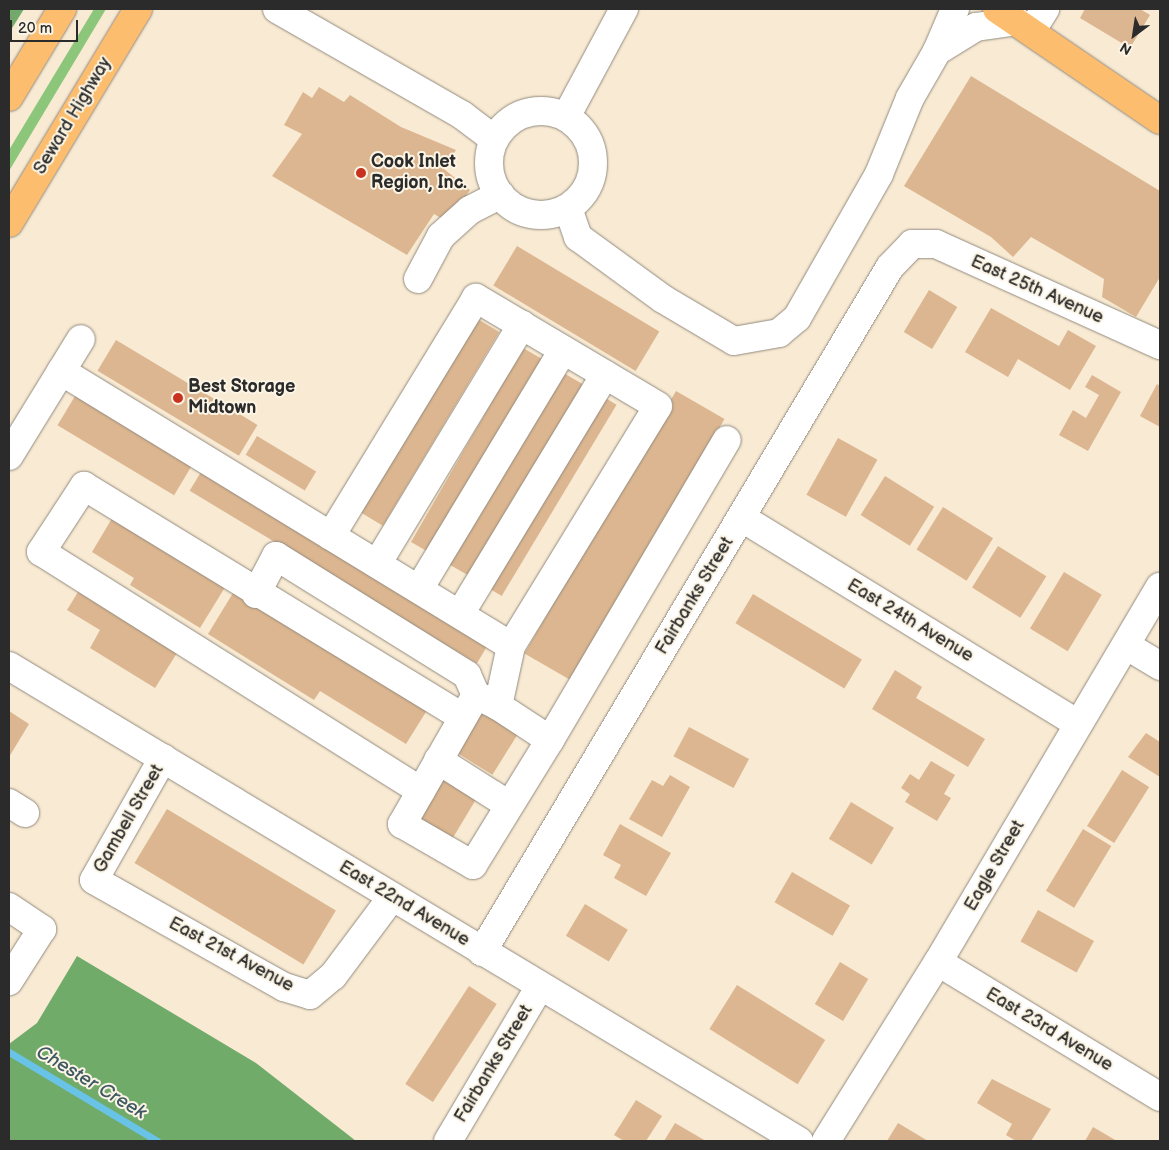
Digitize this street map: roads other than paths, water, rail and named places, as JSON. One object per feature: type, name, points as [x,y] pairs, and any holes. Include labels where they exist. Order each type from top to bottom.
[{"type":"main road","points":[[9,97],[62,9]]},
{"type":"main road","name":"Seward Highway","points":[[9,223],[138,9]]},
{"type":"main road","points":[[1023,17],[1160,120]]},
{"type":"street","points":[[277,9],[468,119],[494,139]]},
{"type":"street","points":[[566,117],[624,9]]},
{"type":"street","points":[[568,208],[578,236],[663,300],[734,341],[779,333],[797,318],[875,183],[910,98],[938,51],[955,9]]},
{"type":"street","points":[[938,51],[976,27],[1023,17]]},
{"type":"street","points":[[534,111],[566,117],[588,139],[594,170],[580,198],[568,208],[539,215],[511,206],[500,195],[489,168],[494,139],[511,121],[534,111]]},
{"type":"street","points":[[418,279],[441,236],[470,210],[500,195]]},
{"type":"street","name":"East 25th Avenue","points":[[912,244],[936,244],[1160,345]]},
{"type":"street","name":"Fairbanks Street","points":[[482,952],[890,268],[912,244]]},
{"type":"street","points":[[331,536],[476,298],[658,406],[512,646],[479,706],[438,760],[402,824],[473,865],[550,740],[727,440]]},
{"type":"street","points":[[378,564],[522,325]]},
{"type":"street","points":[[9,456],[81,339]]},
{"type":"street","points":[[419,589],[563,350]]},
{"type":"street","points":[[61,371],[512,646]]},
{"type":"street","points":[[460,614],[605,376]]},
{"type":"street","points":[[421,791],[41,552],[84,486],[256,594],[550,740]]},
{"type":"street","name":"East 24th Avenue","points":[[742,518],[1078,724]]},
{"type":"street","points":[[256,594],[276,556],[467,675],[479,706]]},
{"type":"street","name":"Eagle Street","points":[[826,1141],[938,962],[1078,724],[1127,646],[1160,587]]},
{"type":"street","points":[[1127,646],[1160,666]]},
{"type":"street","name":"East 22nd Avenue","points":[[9,666],[799,1141]]},
{"type":"street","name":"Gambell Street","points":[[94,880],[163,758]]},
{"type":"street","points":[[438,760],[510,805]]},
{"type":"street","name":"East 21st Avenue","points":[[94,880],[284,987],[310,995],[333,976],[392,897]]},
{"type":"street","points":[[9,907],[42,929],[9,981]]},
{"type":"street","name":"East 23rd Avenue","points":[[938,962],[1160,1097]]},
{"type":"street","name":"Fairbanks Street","points":[[448,1141],[540,986]]},
{"type":"waterway","name":"Chester Creek","points":[[9,1052],[157,1141]]},
{"type":"place","name":"Cook Inlet Region, Inc.","points":[[361,173]]},
{"type":"place","name":"Best Storage Midtown","points":[[178,398]]}]
